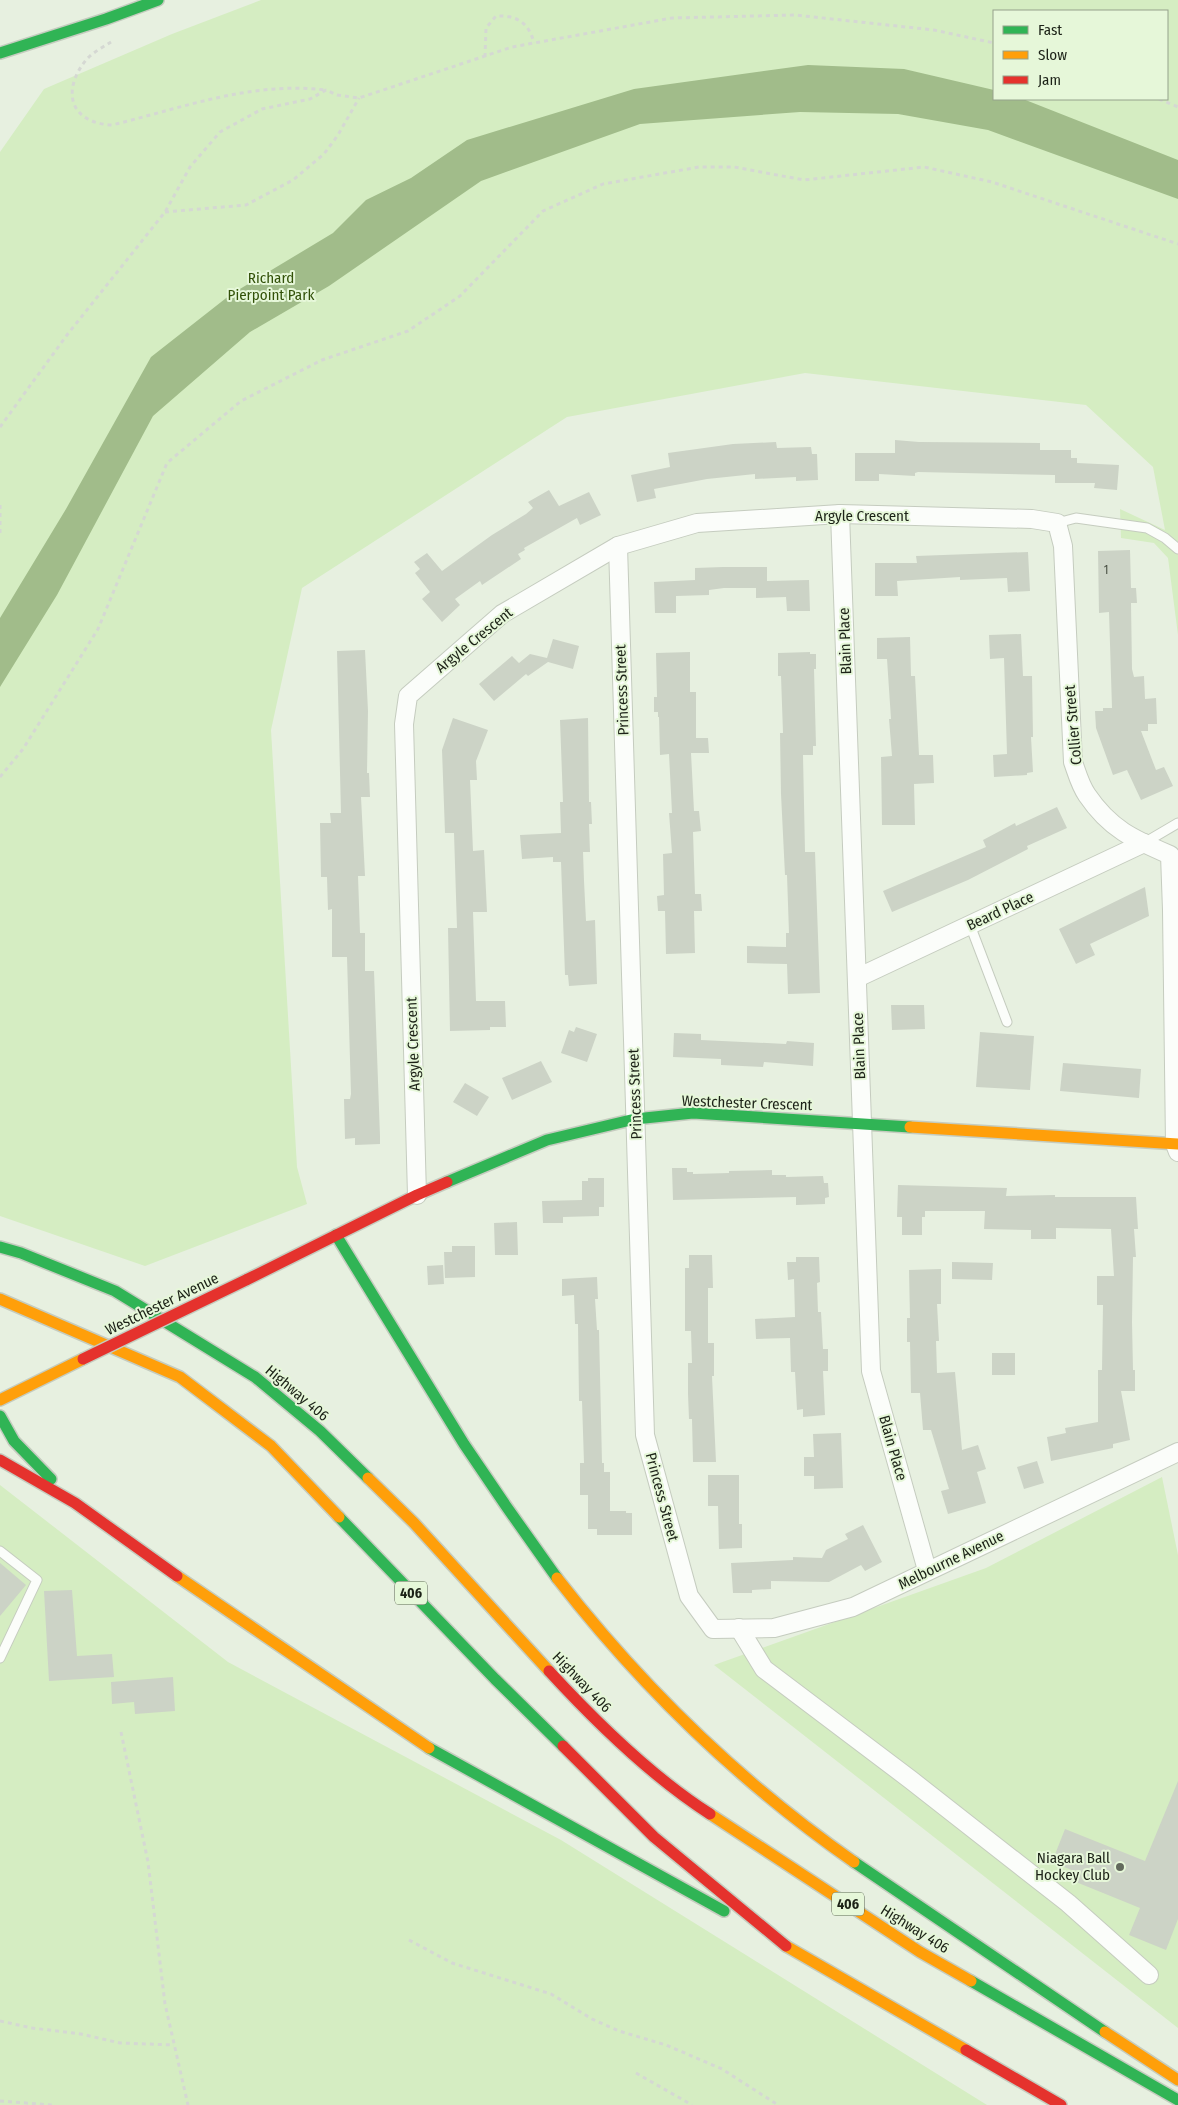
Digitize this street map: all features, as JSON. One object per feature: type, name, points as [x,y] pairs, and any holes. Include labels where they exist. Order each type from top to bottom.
[{"type":"main road","points":[[0,53],[158,0]]},
{"type":"main road","name":"Westchester Crescent","points":[[336,1235],[417,1195],[546,1140],[635,1119],[693,1113],[862,1123],[1177,1147]]},
{"type":"main road","points":[[336,1235],[356,1271],[467,1448],[523,1531],[593,1623],[639,1675],[682,1719],[752,1784],[825,1843],[1115,2040],[1178,2080]]},
{"type":"main road","name":"Westchester Avenue","points":[[0,1400],[336,1235]]},
{"type":"main road","name":"Highway 406","points":[[0,1246],[115,1292],[255,1377],[320,1431],[414,1522],[584,1709],[682,1796],[920,1952],[1178,2100]]},
{"type":"main road","name":"406","points":[[0,1299],[180,1377],[272,1446],[488,1672],[654,1837],[784,1945],[1061,2105]]},
{"type":"main road","points":[[0,1416],[14,1441],[75,1503]]},
{"type":"main road","points":[[0,1460],[75,1503],[220,1608],[434,1752],[784,1945]]},
{"type":"street","name":"Argyle Crescent","points":[[417,1195],[404,724],[408,696],[502,614],[618,546],[697,523],[840,514],[1032,519],[1057,522]]},
{"type":"street","name":"Blain Place","points":[[840,514],[871,1371],[927,1570]]},
{"type":"street","name":"Collier Street","points":[[1057,522],[1063,546],[1073,762],[1086,793],[1112,826],[1170,855],[1177,1147]]},
{"type":"street","name":"Princess Street","points":[[618,546],[645,1435],[689,1596],[713,1629]]},
{"type":"street","name":"Beard Place","points":[[857,978],[1144,843]]},
{"type":"street","name":"Melbourne Avenue","points":[[713,1629],[774,1628],[853,1607],[927,1570],[1178,1452]]},
{"type":"street","points":[[739,1628],[764,1670],[903,1774],[1068,1903],[1149,1975]]},
{"type":"lane","points":[[1057,522],[1076,518],[1147,528],[1165,538],[1178,549]]},
{"type":"lane","points":[[1144,843],[1178,823]]},
{"type":"lane","points":[[970,925],[1007,1022]]},
{"type":"lane","points":[[0,1551],[37,1580],[0,1658]]},
{"type":"path","points":[[485,57],[484,38],[486,28],[496,16],[509,15],[520,20],[532,34],[534,43]]},
{"type":"path","points":[[117,38],[87,59],[78,71],[71,91],[72,101],[76,110],[100,124],[112,125],[230,94],[290,87],[326,90],[337,95],[359,98],[512,48],[672,18],[795,15],[934,30],[993,43]]},
{"type":"path","points":[[0,428],[66,335],[165,212],[190,166],[220,132],[262,109],[310,99],[326,90]]},
{"type":"path","points":[[165,212],[246,205],[294,180],[324,154],[338,136],[359,98]]},
{"type":"path","points":[[1161,100],[1178,107]]},
{"type":"path","points":[[0,777],[23,749],[98,629],[167,463],[241,401],[322,360],[408,331],[460,296],[543,211],[603,184],[699,167],[734,166],[804,180],[924,166],[992,182],[1178,244]]},
{"type":"path","points":[[0,505],[0,537]]},
{"type":"path","points":[[122,1732],[148,1862],[165,2004],[188,2105]]},
{"type":"path","points":[[409,1940],[452,1963],[552,1994],[592,2019],[619,2031],[666,2044],[714,2066],[778,2105]]},
{"type":"path","points":[[0,2021],[32,2028],[81,2034],[120,2043],[174,2045]]},
{"type":"path","points":[[636,2073],[692,2105]]},
{"type":"path","points":[[0,2101],[52,2105]]},
{"type":"green space","name":"Richard Pierpoint Park","points":[[261,0],[1178,0],[1178,635],[1168,558],[1154,543],[1121,538],[1120,509],[1165,530],[1153,467],[1086,405],[805,373],[567,417],[302,588],[271,730],[297,1167],[307,1204],[145,1266],[0,1216],[0,152],[44,89],[172,34]]},
{"type":"green space","points":[[1162,1477],[1178,1555],[1178,2028],[714,1665],[986,1568]]},
{"type":"green space","points":[[0,1485],[228,1662],[561,1840],[987,2105],[0,2105]]},
{"type":"shaded area","points":[[808,65],[904,69],[993,90],[993,100],[1026,100],[1178,160],[1178,199],[988,130],[898,114],[800,112],[640,124],[481,181],[329,286],[250,332],[153,416],[57,595],[0,687],[0,618],[66,509],[151,357],[230,295],[333,233],[366,200],[411,178],[467,140],[634,89]]},
{"type":"building","points":[[895,440],[919,442],[1040,443],[1040,450],[1071,450],[1071,458],[1077,458],[1077,463],[1119,465],[1117,490],[1094,488],[1095,483],[1055,483],[1055,475],[918,472],[915,473],[915,476],[879,474],[879,481],[855,481],[855,453],[895,453]]},
{"type":"building","points":[[776,442],[777,448],[811,447],[812,454],[817,454],[818,480],[796,481],[796,477],[755,479],[755,474],[707,479],[654,489],[656,498],[637,502],[631,475],[670,467],[668,453],[733,444]]},
{"type":"building","points":[[549,490],[559,506],[589,492],[601,515],[580,525],[577,518],[524,548],[525,550],[518,554],[521,559],[482,585],[480,581],[455,599],[460,605],[442,622],[422,599],[430,592],[415,573],[420,569],[414,562],[427,553],[442,571],[492,535],[526,514],[533,508],[528,502]]},
{"type":"building","points":[[1130,550],[1131,588],[1136,588],[1137,603],[1131,603],[1132,669],[1134,677],[1144,676],[1145,699],[1156,698],[1157,724],[1148,724],[1148,731],[1141,731],[1156,770],[1164,767],[1173,786],[1141,800],[1127,770],[1113,775],[1096,728],[1095,711],[1103,711],[1103,708],[1112,708],[1109,612],[1099,613],[1098,551]]},
{"type":"building","points":[[1028,552],[1030,591],[1008,592],[1007,578],[960,580],[960,577],[897,581],[898,596],[875,596],[875,563],[917,563],[916,556]]},
{"type":"building","points":[[767,567],[767,581],[809,580],[810,611],[787,611],[786,597],[756,598],[756,588],[724,588],[709,590],[709,595],[676,596],[676,613],[655,613],[654,582],[695,580],[695,568]]},
{"type":"building","points":[[1021,634],[1023,676],[1032,676],[1033,737],[1031,737],[1033,772],[1027,773],[1027,775],[994,777],[993,755],[1007,754],[1004,658],[990,659],[989,635]]},
{"type":"building","points":[[910,637],[911,676],[915,676],[919,755],[933,755],[934,783],[914,784],[915,825],[882,825],[881,757],[892,756],[887,659],[877,659],[877,638]]},
{"type":"building","points":[[553,639],[579,646],[573,669],[548,662],[528,676],[526,674],[494,701],[479,684],[512,656],[519,663],[530,654],[547,658]]},
{"type":"building","points":[[365,650],[368,711],[367,773],[369,773],[370,797],[361,797],[365,876],[358,876],[360,933],[365,933],[365,971],[374,971],[380,1144],[355,1145],[355,1138],[345,1139],[344,1099],[350,1099],[351,1094],[347,957],[332,957],[332,909],[328,910],[327,877],[321,877],[320,823],[331,823],[330,813],[341,813],[337,651]]},
{"type":"building","points":[[690,652],[690,692],[696,692],[696,738],[708,738],[709,753],[691,753],[694,811],[699,811],[701,831],[693,832],[695,894],[701,894],[702,911],[694,911],[695,953],[666,954],[665,911],[658,911],[657,896],[664,895],[663,854],[672,853],[669,813],[672,813],[669,754],[660,755],[659,717],[658,712],[654,712],[654,697],[657,697],[656,653]]},
{"type":"building","points":[[810,652],[810,654],[816,654],[816,669],[814,669],[816,746],[813,746],[813,755],[803,755],[805,852],[815,852],[820,993],[788,994],[787,964],[747,963],[747,946],[786,947],[786,933],[789,933],[781,794],[780,733],[783,733],[781,676],[778,676],[778,653]]},
{"type":"building","points":[[453,718],[488,730],[476,761],[477,780],[470,780],[473,851],[484,850],[487,912],[473,912],[476,1001],[505,1001],[506,1027],[490,1027],[490,1030],[450,1031],[448,928],[457,928],[454,833],[445,833],[442,750]]},
{"type":"building","points":[[588,718],[589,802],[591,802],[592,824],[589,824],[590,852],[583,852],[586,921],[595,920],[597,984],[569,986],[568,975],[565,975],[561,862],[553,862],[553,857],[522,859],[520,835],[561,833],[560,802],[563,802],[560,720]]},
{"type":"building","points":[[1057,807],[1067,828],[1027,846],[1028,849],[968,880],[892,912],[883,891],[986,847],[983,840],[1015,823],[1016,826]]},
{"type":"building","points":[[1145,887],[1149,916],[1090,944],[1095,955],[1076,964],[1059,929]]},
{"type":"building","points":[[891,1005],[924,1005],[925,1029],[892,1030]]},
{"type":"building","points":[[576,1027],[597,1034],[587,1062],[561,1053],[569,1030],[574,1032]]},
{"type":"building","points":[[980,1032],[1034,1036],[1030,1090],[976,1087]]},
{"type":"building","points":[[674,1033],[701,1034],[701,1040],[786,1044],[787,1041],[814,1043],[813,1066],[764,1062],[763,1067],[721,1065],[721,1059],[673,1057]]},
{"type":"building","points":[[541,1061],[552,1082],[512,1100],[502,1078]]},
{"type":"building","points":[[1063,1063],[1141,1069],[1139,1098],[1060,1091]]},
{"type":"building","points":[[465,1083],[489,1097],[477,1116],[453,1102]]},
{"type":"building","points":[[672,1168],[687,1168],[687,1172],[693,1172],[693,1174],[772,1170],[772,1175],[786,1175],[786,1177],[823,1176],[824,1183],[828,1183],[829,1197],[825,1198],[825,1204],[796,1205],[796,1197],[673,1200]]},
{"type":"building","points":[[588,1178],[604,1178],[604,1207],[599,1207],[599,1216],[563,1217],[563,1223],[543,1223],[542,1201],[582,1200],[582,1181],[588,1181]]},
{"type":"building","points":[[898,1185],[1007,1188],[1006,1196],[1136,1197],[1138,1229],[1134,1229],[1136,1257],[1133,1257],[1132,1322],[1135,1391],[1121,1391],[1130,1440],[1113,1444],[1113,1448],[1051,1461],[1047,1437],[1066,1433],[1065,1428],[1098,1422],[1098,1370],[1102,1370],[1103,1305],[1097,1305],[1097,1276],[1114,1276],[1111,1229],[1056,1228],[1056,1239],[1031,1239],[1031,1230],[984,1229],[985,1211],[925,1211],[925,1217],[922,1217],[922,1235],[902,1235],[902,1217],[897,1217]]},
{"type":"building","points":[[517,1222],[518,1255],[495,1255],[494,1223]]},
{"type":"building","points":[[452,1246],[475,1246],[475,1277],[445,1278],[444,1252],[452,1252]]},
{"type":"building","points":[[689,1255],[712,1255],[713,1288],[708,1288],[708,1343],[714,1343],[714,1376],[712,1376],[716,1462],[693,1462],[692,1419],[689,1419],[688,1394],[688,1363],[692,1363],[691,1331],[685,1331],[685,1268],[689,1268]]},
{"type":"building","points":[[796,1257],[819,1257],[820,1282],[817,1283],[818,1312],[821,1312],[823,1349],[828,1349],[828,1371],[823,1371],[825,1415],[803,1417],[803,1409],[797,1410],[795,1372],[791,1372],[790,1338],[756,1339],[755,1319],[795,1317],[794,1279],[788,1280],[787,1262],[796,1262]]},
{"type":"building","points":[[952,1262],[993,1263],[992,1280],[952,1279]]},
{"type":"building","points":[[443,1265],[444,1284],[428,1285],[427,1266]]},
{"type":"building","points":[[941,1269],[941,1304],[937,1304],[939,1341],[936,1341],[937,1373],[955,1372],[962,1450],[978,1445],[986,1469],[977,1472],[986,1503],[948,1514],[941,1491],[949,1489],[931,1430],[923,1430],[920,1393],[911,1393],[910,1342],[907,1342],[907,1318],[910,1318],[909,1270]]},
{"type":"building","points":[[597,1277],[598,1299],[595,1299],[597,1330],[599,1330],[602,1463],[604,1463],[604,1472],[610,1472],[610,1511],[632,1513],[632,1535],[597,1535],[597,1529],[588,1529],[588,1495],[580,1495],[580,1463],[584,1463],[582,1401],[579,1401],[578,1324],[575,1324],[574,1295],[562,1296],[562,1279]]},
{"type":"building","points":[[992,1353],[1015,1353],[1015,1375],[992,1375]]},
{"type":"building","points":[[841,1433],[843,1488],[814,1489],[814,1476],[804,1476],[804,1457],[814,1457],[813,1434]]},
{"type":"building","points":[[1037,1461],[1044,1483],[1024,1489],[1017,1467]]},
{"type":"building","points":[[708,1475],[739,1475],[739,1524],[742,1524],[742,1548],[719,1549],[718,1506],[708,1506]]},
{"type":"building","points":[[863,1525],[882,1562],[865,1571],[861,1565],[829,1582],[771,1581],[771,1589],[752,1590],[752,1593],[733,1593],[731,1563],[793,1560],[793,1557],[822,1558],[826,1550],[848,1539],[845,1534]]},
{"type":"building","points":[[0,1563],[26,1585],[0,1616]]},
{"type":"building","points":[[72,1590],[77,1656],[112,1654],[114,1677],[49,1681],[44,1591]]},
{"type":"building","points":[[173,1677],[175,1711],[135,1714],[134,1702],[112,1704],[111,1682]]},
{"type":"building","name":"Niagara Ball Hockey Club","points":[[1178,1781],[1178,1919],[1166,1950],[1129,1935],[1140,1908],[1071,1880],[1074,1871],[1052,1862],[1065,1829],[1145,1861]]},
{"type":"traffic: fast","points":[[0,53],[158,0]]},
{"type":"traffic: fast","points":[[447,1182],[547,1140],[635,1119],[693,1113],[910,1127]]},
{"type":"traffic: fast","points":[[336,1235],[464,1444],[557,1578]]},
{"type":"traffic: fast","points":[[0,1247],[21,1253],[115,1291],[255,1377],[320,1431],[368,1478]]},
{"type":"traffic: fast","points":[[0,1416],[14,1441],[51,1479]]},
{"type":"traffic: fast","points":[[339,1517],[495,1679],[563,1746]]},
{"type":"traffic: fast","points":[[429,1748],[724,1911]]},
{"type":"traffic: fast","points":[[854,1862],[1105,2032]]},
{"type":"traffic: fast","points":[[971,1981],[1178,2100]]},
{"type":"traffic: slow","points":[[910,1127],[1178,1144]]},
{"type":"traffic: slow","points":[[0,1299],[180,1377],[271,1446],[339,1517]]},
{"type":"traffic: slow","points":[[0,1400],[83,1359]]},
{"type":"traffic: slow","points":[[368,1478],[414,1523],[549,1671]]},
{"type":"traffic: slow","points":[[177,1576],[429,1748]]},
{"type":"traffic: slow","points":[[557,1578],[623,1657],[695,1731],[733,1766],[812,1832],[854,1862]]},
{"type":"traffic: slow","points":[[710,1814],[920,1952],[971,1981]]},
{"type":"traffic: slow","points":[[786,1946],[966,2050]]},
{"type":"traffic: slow","points":[[1105,2032],[1178,2080]]},
{"type":"traffic: jam","points":[[246,1280],[447,1182]]},
{"type":"traffic: jam","points":[[83,1359],[246,1280]]},
{"type":"traffic: jam","points":[[0,1460],[75,1503],[177,1576]]},
{"type":"traffic: jam","points":[[549,1671],[585,1709],[646,1766],[710,1814]]},
{"type":"traffic: jam","points":[[563,1746],[654,1837],[786,1946]]},
{"type":"traffic: jam","points":[[966,2050],[1061,2105]]},
{"type":"place","name":"Niagara Ball Hockey Club","points":[[1120,1867]]}]
